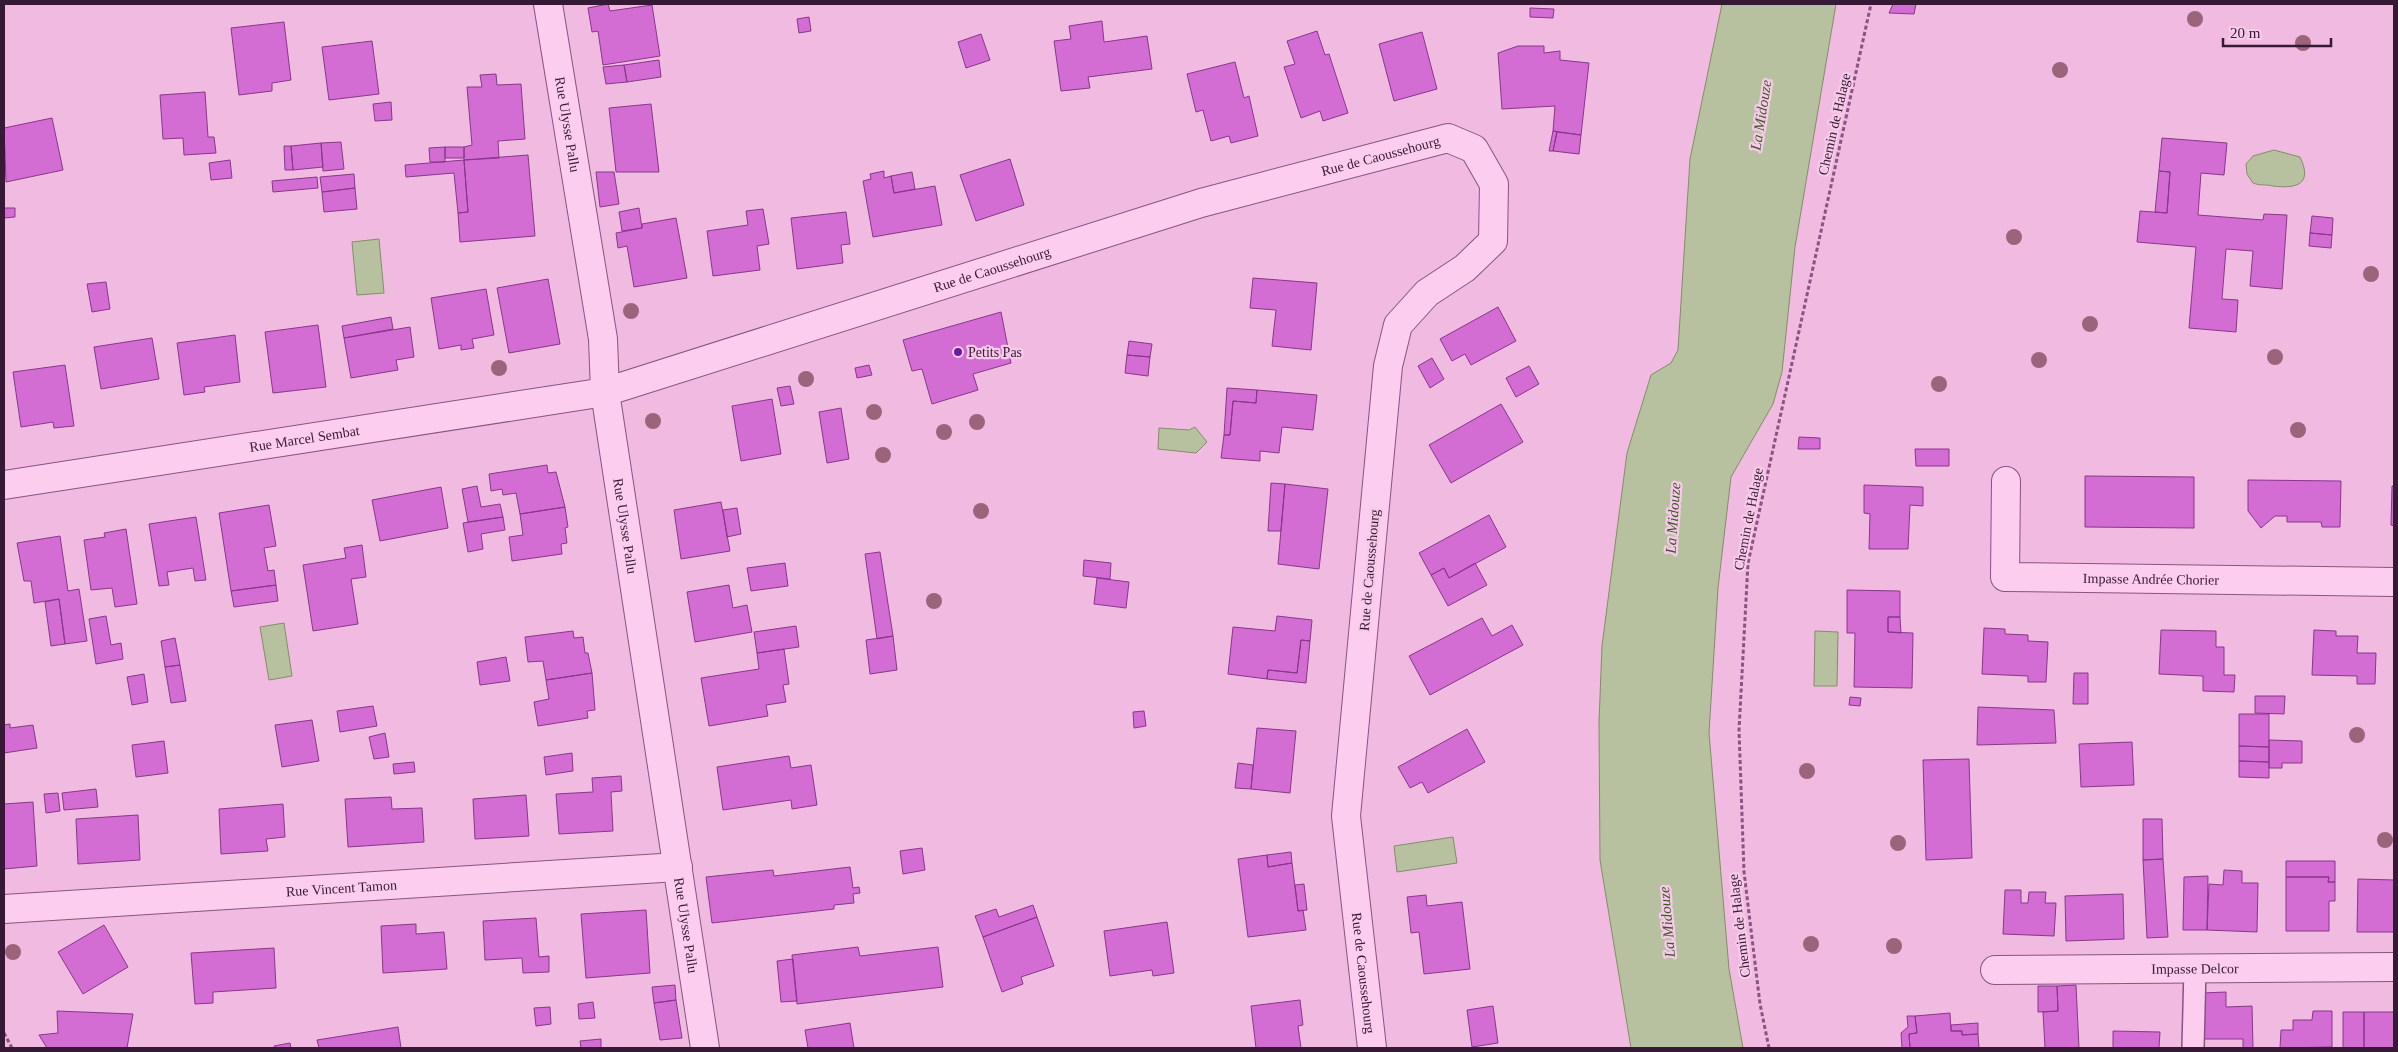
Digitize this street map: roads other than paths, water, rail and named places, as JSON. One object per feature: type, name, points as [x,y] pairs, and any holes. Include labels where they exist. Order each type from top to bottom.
[{"type":"street","name":"Rue Ulysse Pallu","points":[[548,4],[603,339],[605,392],[705,1048]]},
{"type":"street","name":"Rue de Caoussehourg","points":[[605,392],[1201,203],[1448,138],[1474,149],[1494,184],[1493,241],[1465,268],[1427,293],[1398,325],[1388,366],[1346,816],[1372,1048]]},
{"type":"street","name":"Rue Marcel Sembat","points":[[4,485],[605,392]]},
{"type":"street","name":"Impasse Andrée Chorier","points":[[2006,481],[2006,577],[2394,582]]},
{"type":"street","name":"Rue Vincent Tamon","points":[[4,909],[678,867]]},
{"type":"street","name":"Impasse Delcor","points":[[1995,970],[2394,967]]},
{"type":"lane","points":[[2193,1048],[2195,968]]},
{"type":"water","name":"La Midouze","points":[[1722,4],[1836,4],[1795,247],[1782,372],[1773,404],[1731,477],[1718,588],[1709,733],[1729,969],[1743,1048],[1631,1048],[1600,860],[1599,722],[1602,646],[1627,453],[1651,375],[1671,363],[1678,350],[1690,159]]},
{"type":"water","points":[[2274,150],[2300,157],[2305,173],[2300,183],[2289,187],[2282,187],[2253,183],[2247,174],[2246,164],[2253,156]]},
{"type":"water","points":[[379,239],[384,293],[357,295],[352,242]]},
{"type":"water","points":[[1195,427],[1207,442],[1196,453],[1158,449],[1159,428],[1189,430]]},
{"type":"water","points":[[284,623],[292,676],[269,680],[260,627]]},
{"type":"water","points":[[1815,631],[1838,632],[1837,686],[1814,686]]},
{"type":"water","points":[[1453,837],[1457,863],[1397,872],[1394,846]]},
{"type":"place","name":"Petits Pas","points":[[958,352]]}]
